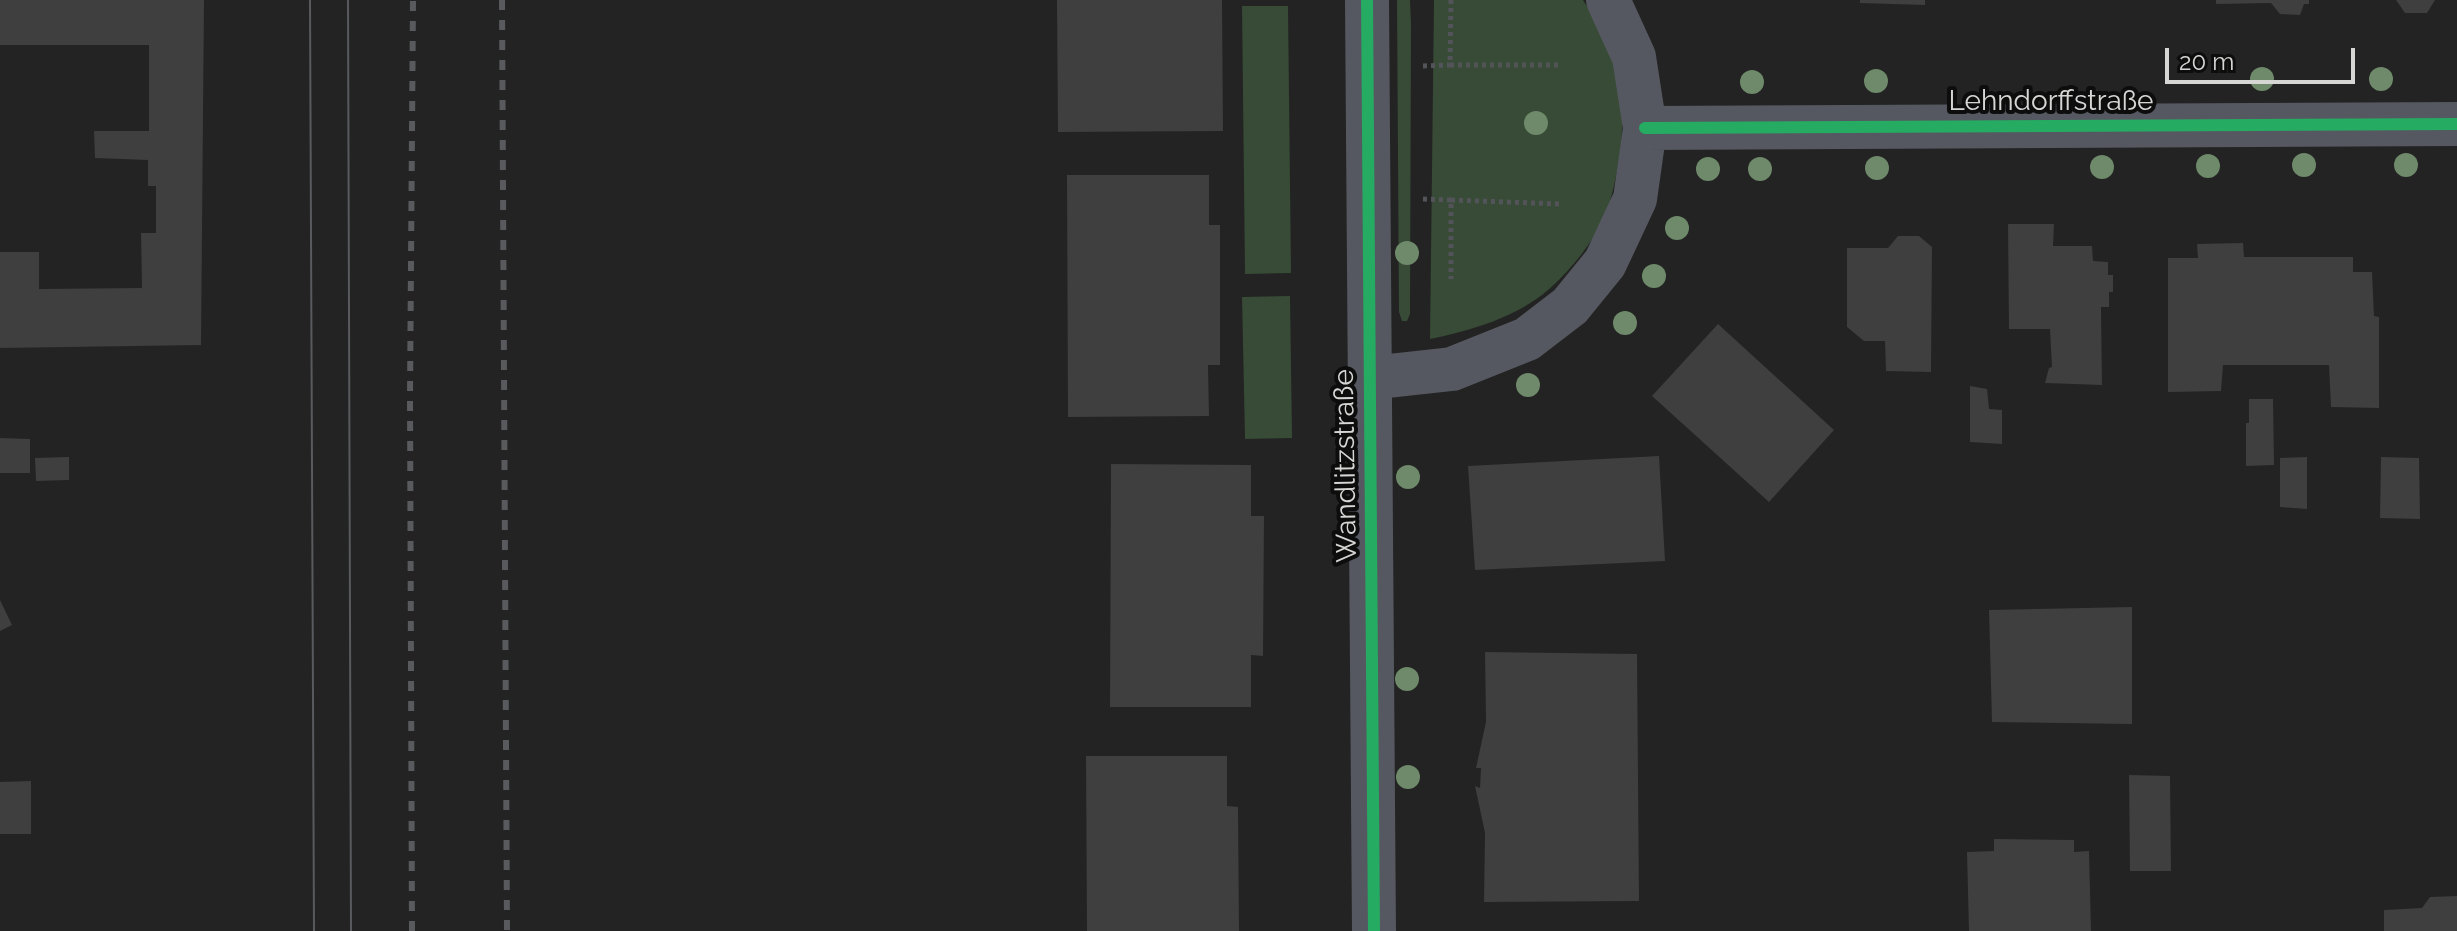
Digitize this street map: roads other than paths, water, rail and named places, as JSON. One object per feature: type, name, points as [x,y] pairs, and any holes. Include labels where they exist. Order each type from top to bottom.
[{"type":"street","name":"Wandlitzstraße","points":[[1367,0],[1374,931]]},
{"type":"street","points":[[1370,378],[1452,369],[1527,339],[1570,306],[1605,263],[1635,199],[1645,128],[1634,57],[1608,0]]},
{"type":"street","name":"Lehndorffstraße","points":[[1645,128],[2457,124]]},
{"type":"tram line","points":[[310,0],[314,931]]},
{"type":"tram line","points":[[348,0],[351,931]]},
{"type":"railway","points":[[412,931],[410,396],[413,0]]},
{"type":"railway","points":[[502,0],[507,931]]}]
